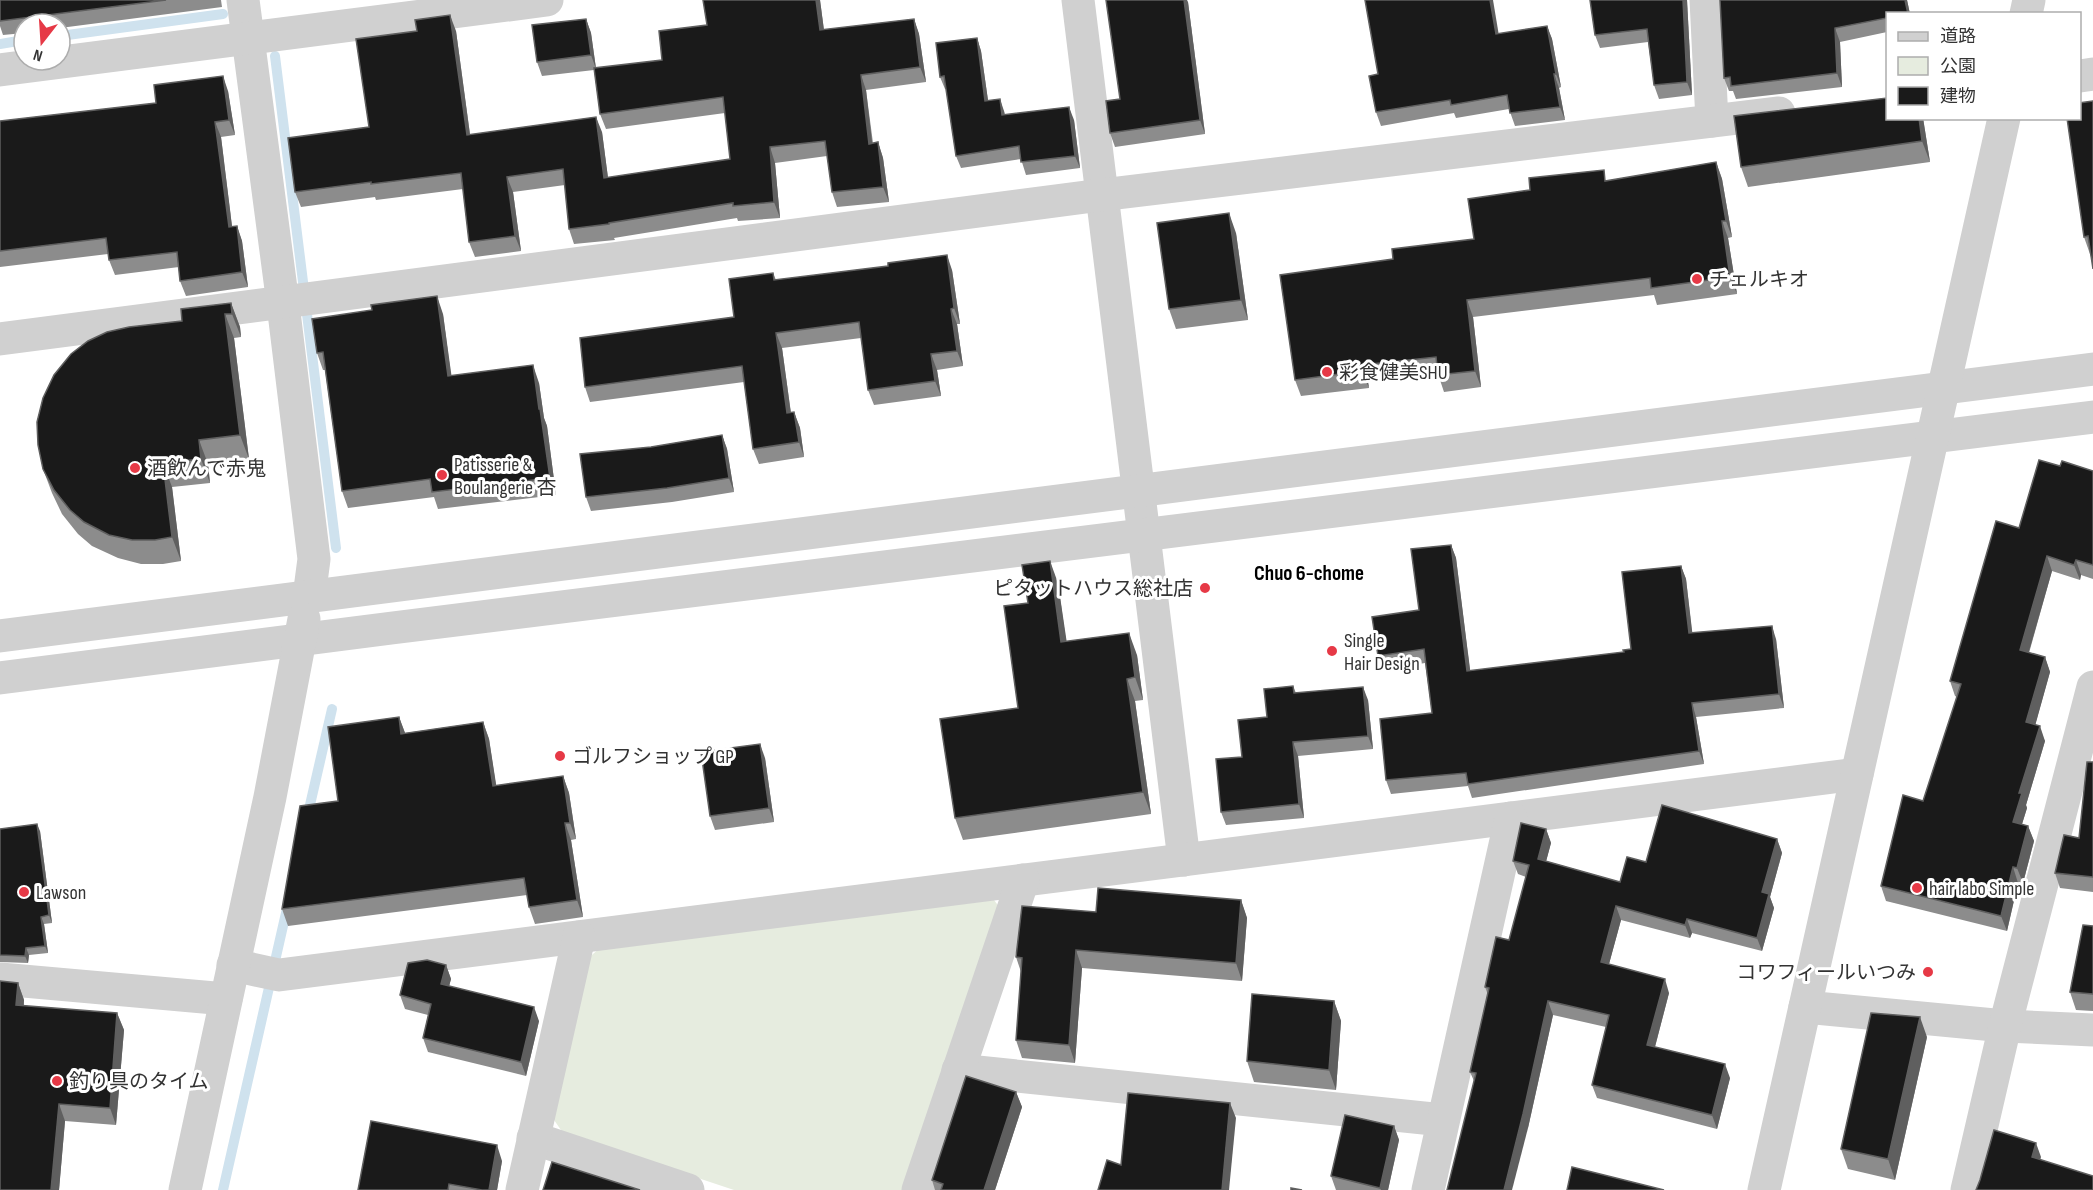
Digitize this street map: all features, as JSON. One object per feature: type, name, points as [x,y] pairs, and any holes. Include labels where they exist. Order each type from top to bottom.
[{"type":"street","points":[[243,0],[296,302],[314,559],[309,597],[270,797],[258,971]]},
{"type":"street","points":[[0,70],[548,0]]},
{"type":"street","points":[[1078,0],[1184,860]]},
{"type":"street","points":[[1706,0],[1712,121]]},
{"type":"street","points":[[0,339],[1101,195],[1805,110]]},
{"type":"street","points":[[1764,1190],[2004,120]]},
{"type":"street","points":[[0,636],[2093,369]]},
{"type":"street","points":[[0,678],[2093,417]]},
{"type":"street","points":[[1967,1190],[2005,1026],[2093,687]]},
{"type":"street","points":[[185,1190],[226,999],[258,971],[579,937],[1857,774]]},
{"type":"street","points":[[1428,1190],[1511,818]]},
{"type":"street","points":[[918,1190],[1023,880]]},
{"type":"street","points":[[522,1190],[579,937]]},
{"type":"street","points":[[0,979],[226,999]]},
{"type":"street","points":[[1805,1007],[2005,1026],[2093,1030]]},
{"type":"street","points":[[958,1070],[1443,1120]]},
{"type":"street","points":[[533,1138],[688,1190]]},
{"type":"green space","points":[[994,900],[1003,912],[910,1190],[734,1190],[563,1133],[552,1117],[586,960],[600,948]]},
{"type":"building","points":[[0,0],[166,0],[71,12],[12,12],[12,19],[0,21]]},
{"type":"building","points":[[703,0],[816,0],[820,30],[914,19],[920,67],[861,75],[869,144],[878,142],[883,187],[832,192],[825,141],[770,147],[774,202],[733,206],[733,203],[569,229],[563,169],[507,177],[515,236],[469,242],[461,173],[295,192],[288,138],[369,127],[356,39],[417,31],[415,20],[450,15],[467,135],[596,117],[604,178],[730,159],[723,97],[600,114],[594,68],[662,60],[659,31],[707,25]]},
{"type":"building","points":[[1106,0],[1184,0],[1200,120],[1110,133],[1106,101],[1120,99]]},
{"type":"building","points":[[1365,0],[1490,0],[1496,34],[1547,26],[1560,107],[1510,113],[1507,95],[1451,105],[1450,100],[1376,112],[1369,76],[1378,74]]},
{"type":"building","points":[[1590,0],[1683,0],[1687,82],[1654,85],[1647,29],[1595,35]]},
{"type":"building","points":[[1720,0],[1905,0],[1908,12],[1886,12],[1886,18],[1835,28],[1837,73],[1731,86],[1730,77],[1724,78]]},
{"type":"building","points":[[586,19],[591,55],[537,62],[532,25]]},
{"type":"building","points":[[977,38],[985,101],[1000,99],[1002,115],[1069,107],[1075,156],[1021,162],[1019,146],[956,156],[944,76],[940,77],[936,43]]},
{"type":"building","points":[[223,76],[229,120],[215,122],[229,227],[237,226],[242,272],[180,281],[177,252],[109,260],[106,238],[0,251],[0,121],[156,103],[154,85]]},
{"type":"building","points":[[1886,98],[1886,120],[1919,120],[1922,141],[1741,167],[1734,116]]},
{"type":"building","points":[[2093,101],[2093,269],[2088,236],[2084,237],[2067,120],[2081,120],[2081,103]]},
{"type":"building","points":[[1716,162],[1726,221],[1722,221],[1730,277],[1651,288],[1650,278],[1467,300],[1475,371],[1438,375],[1436,357],[1362,365],[1362,371],[1295,380],[1280,275],[1393,259],[1392,249],[1474,239],[1468,199],[1530,190],[1529,178],[1604,170],[1605,181]]},
{"type":"building","points":[[1229,213],[1241,300],[1169,309],[1157,223]]},
{"type":"building","points":[[947,255],[957,351],[931,354],[935,381],[868,390],[859,322],[776,333],[787,413],[794,412],[799,442],[753,449],[742,366],[585,387],[580,338],[734,317],[729,279],[773,273],[774,280],[888,266],[888,263]]},
{"type":"building","points":[[437,296],[448,376],[533,365],[550,478],[432,492],[430,479],[342,491],[323,352],[317,353],[312,319],[372,310],[371,305]]},
{"type":"building","points":[[231,303],[232,314],[225,314],[240,435],[199,440],[201,459],[163,463],[172,537],[132,540],[109,535],[84,522],[70,510],[54,490],[43,469],[38,445],[37,422],[43,398],[54,375],[71,354],[88,341],[107,332],[182,321],[181,309]]},
{"type":"building","points":[[722,435],[729,478],[586,497],[580,454],[651,447]]},
{"type":"building","points":[[2039,460],[2060,466],[2062,461],[2093,471],[2093,565],[2076,560],[2074,565],[2047,556],[2020,650],[2045,657],[2026,722],[2040,726],[2019,793],[2022,793],[2013,822],[2028,826],[2017,868],[2013,867],[2001,916],[1881,886],[1903,795],[1923,801],[1961,684],[1950,681],[1996,521],[2019,528]]},
{"type":"building","points":[[1451,545],[1467,671],[1624,652],[1623,650],[1631,649],[1622,572],[1681,566],[1689,633],[1772,626],[1779,694],[1692,703],[1699,751],[1468,784],[1466,773],[1386,780],[1380,719],[1432,713],[1424,649],[1378,656],[1372,617],[1419,610],[1411,549]]},
{"type":"building","points":[[1050,561],[1061,642],[1129,633],[1135,677],[1127,679],[1143,792],[955,818],[940,719],[1018,708],[1004,606],[1028,603],[1022,565]]},
{"type":"building","points":[[1293,686],[1294,693],[1363,687],[1368,736],[1293,742],[1299,804],[1221,812],[1216,759],[1242,757],[1238,720],[1267,717],[1264,689]]},
{"type":"building","points":[[399,717],[401,734],[483,722],[493,786],[563,776],[570,823],[565,823],[577,900],[529,907],[524,878],[282,909],[300,806],[338,801],[328,727]]},
{"type":"building","points":[[760,744],[769,808],[710,816],[701,752]]},
{"type":"building","points":[[2087,762],[2093,762],[2093,877],[2055,873],[2064,835],[2079,838]]},
{"type":"building","points":[[1662,805],[1777,839],[1762,892],[1769,894],[1757,938],[1687,919],[1685,925],[1616,906],[1601,962],[1665,979],[1647,1045],[1725,1064],[1712,1115],[1592,1085],[1609,1015],[1548,1001],[1504,1190],[1447,1190],[1476,1073],[1470,1072],[1489,988],[1485,987],[1496,937],[1509,940],[1529,865],[1513,861],[1521,823],[1546,829],[1538,859],[1620,882],[1627,857],[1646,862]]},
{"type":"building","points":[[37,824],[49,915],[41,917],[45,946],[26,948],[25,956],[0,955],[0,829]]},
{"type":"building","points":[[1098,888],[1241,900],[1236,963],[1076,950],[1069,1045],[1016,1040],[1022,958],[1016,957],[1022,906],[1096,912]]},
{"type":"building","points":[[2083,925],[2093,926],[2093,994],[2070,992]]},
{"type":"building","points":[[427,960],[446,965],[441,984],[534,1007],[521,1062],[423,1038],[431,1004],[400,995],[408,963]]},
{"type":"building","points":[[0,981],[18,983],[16,1005],[117,1013],[110,1108],[59,1104],[51,1190],[0,1190]]},
{"type":"building","points":[[1252,994],[1334,1001],[1329,1070],[1247,1061]]},
{"type":"building","points":[[1871,1013],[1920,1017],[1888,1159],[1841,1149]]},
{"type":"building","points":[[966,1076],[1016,1092],[984,1190],[941,1190],[943,1184],[932,1180]]},
{"type":"building","points":[[1128,1093],[1230,1103],[1222,1190],[1098,1190],[1107,1160],[1121,1165]]},
{"type":"building","points":[[1345,1115],[1394,1126],[1380,1188],[1331,1176]]},
{"type":"building","points":[[371,1121],[497,1145],[489,1190],[449,1184],[448,1190],[358,1190]]},
{"type":"building","points":[[1994,1130],[2036,1143],[2032,1157],[2093,1176],[2093,1190],[1976,1190]]},
{"type":"building","points":[[552,1162],[640,1190],[543,1190]]},
{"type":"building","points":[[1572,1167],[1664,1190],[1567,1190]]},
{"type":"waterway","points":[[72,34],[223,14]]},
{"type":"waterway","points":[[0,44],[12,42]]},
{"type":"waterway","points":[[275,56],[336,548]]},
{"type":"waterway","points":[[307,818],[332,709]]},
{"type":"waterway","points":[[223,1190],[288,904]]},
{"type":"place","name":"チェルキオ","points":[[1697,279]]},
{"type":"place","name":"彩食健美SHU","points":[[1327,372]]},
{"type":"place","name":"酒飲んで赤鬼","points":[[135,468]]},
{"type":"place","name":"Patisserie & Boulangerie 杏","points":[[442,475]]},
{"type":"place","name":"ピタットハウス総社店","points":[[1205,588]]},
{"type":"place","name":"Single Hair Design","points":[[1332,651]]},
{"type":"place","name":"ゴルフショップ GP","points":[[560,756]]},
{"type":"place","name":"hair labo Simple","points":[[1917,888]]},
{"type":"place","name":"Lawson","points":[[24,892]]},
{"type":"place","name":"コワフィールいつみ","points":[[1928,972]]},
{"type":"place","name":"釣り具のタイム","points":[[57,1081]]},
{"type":"district","name":"Chuo 6-chome","points":[[1309,573]]}]
